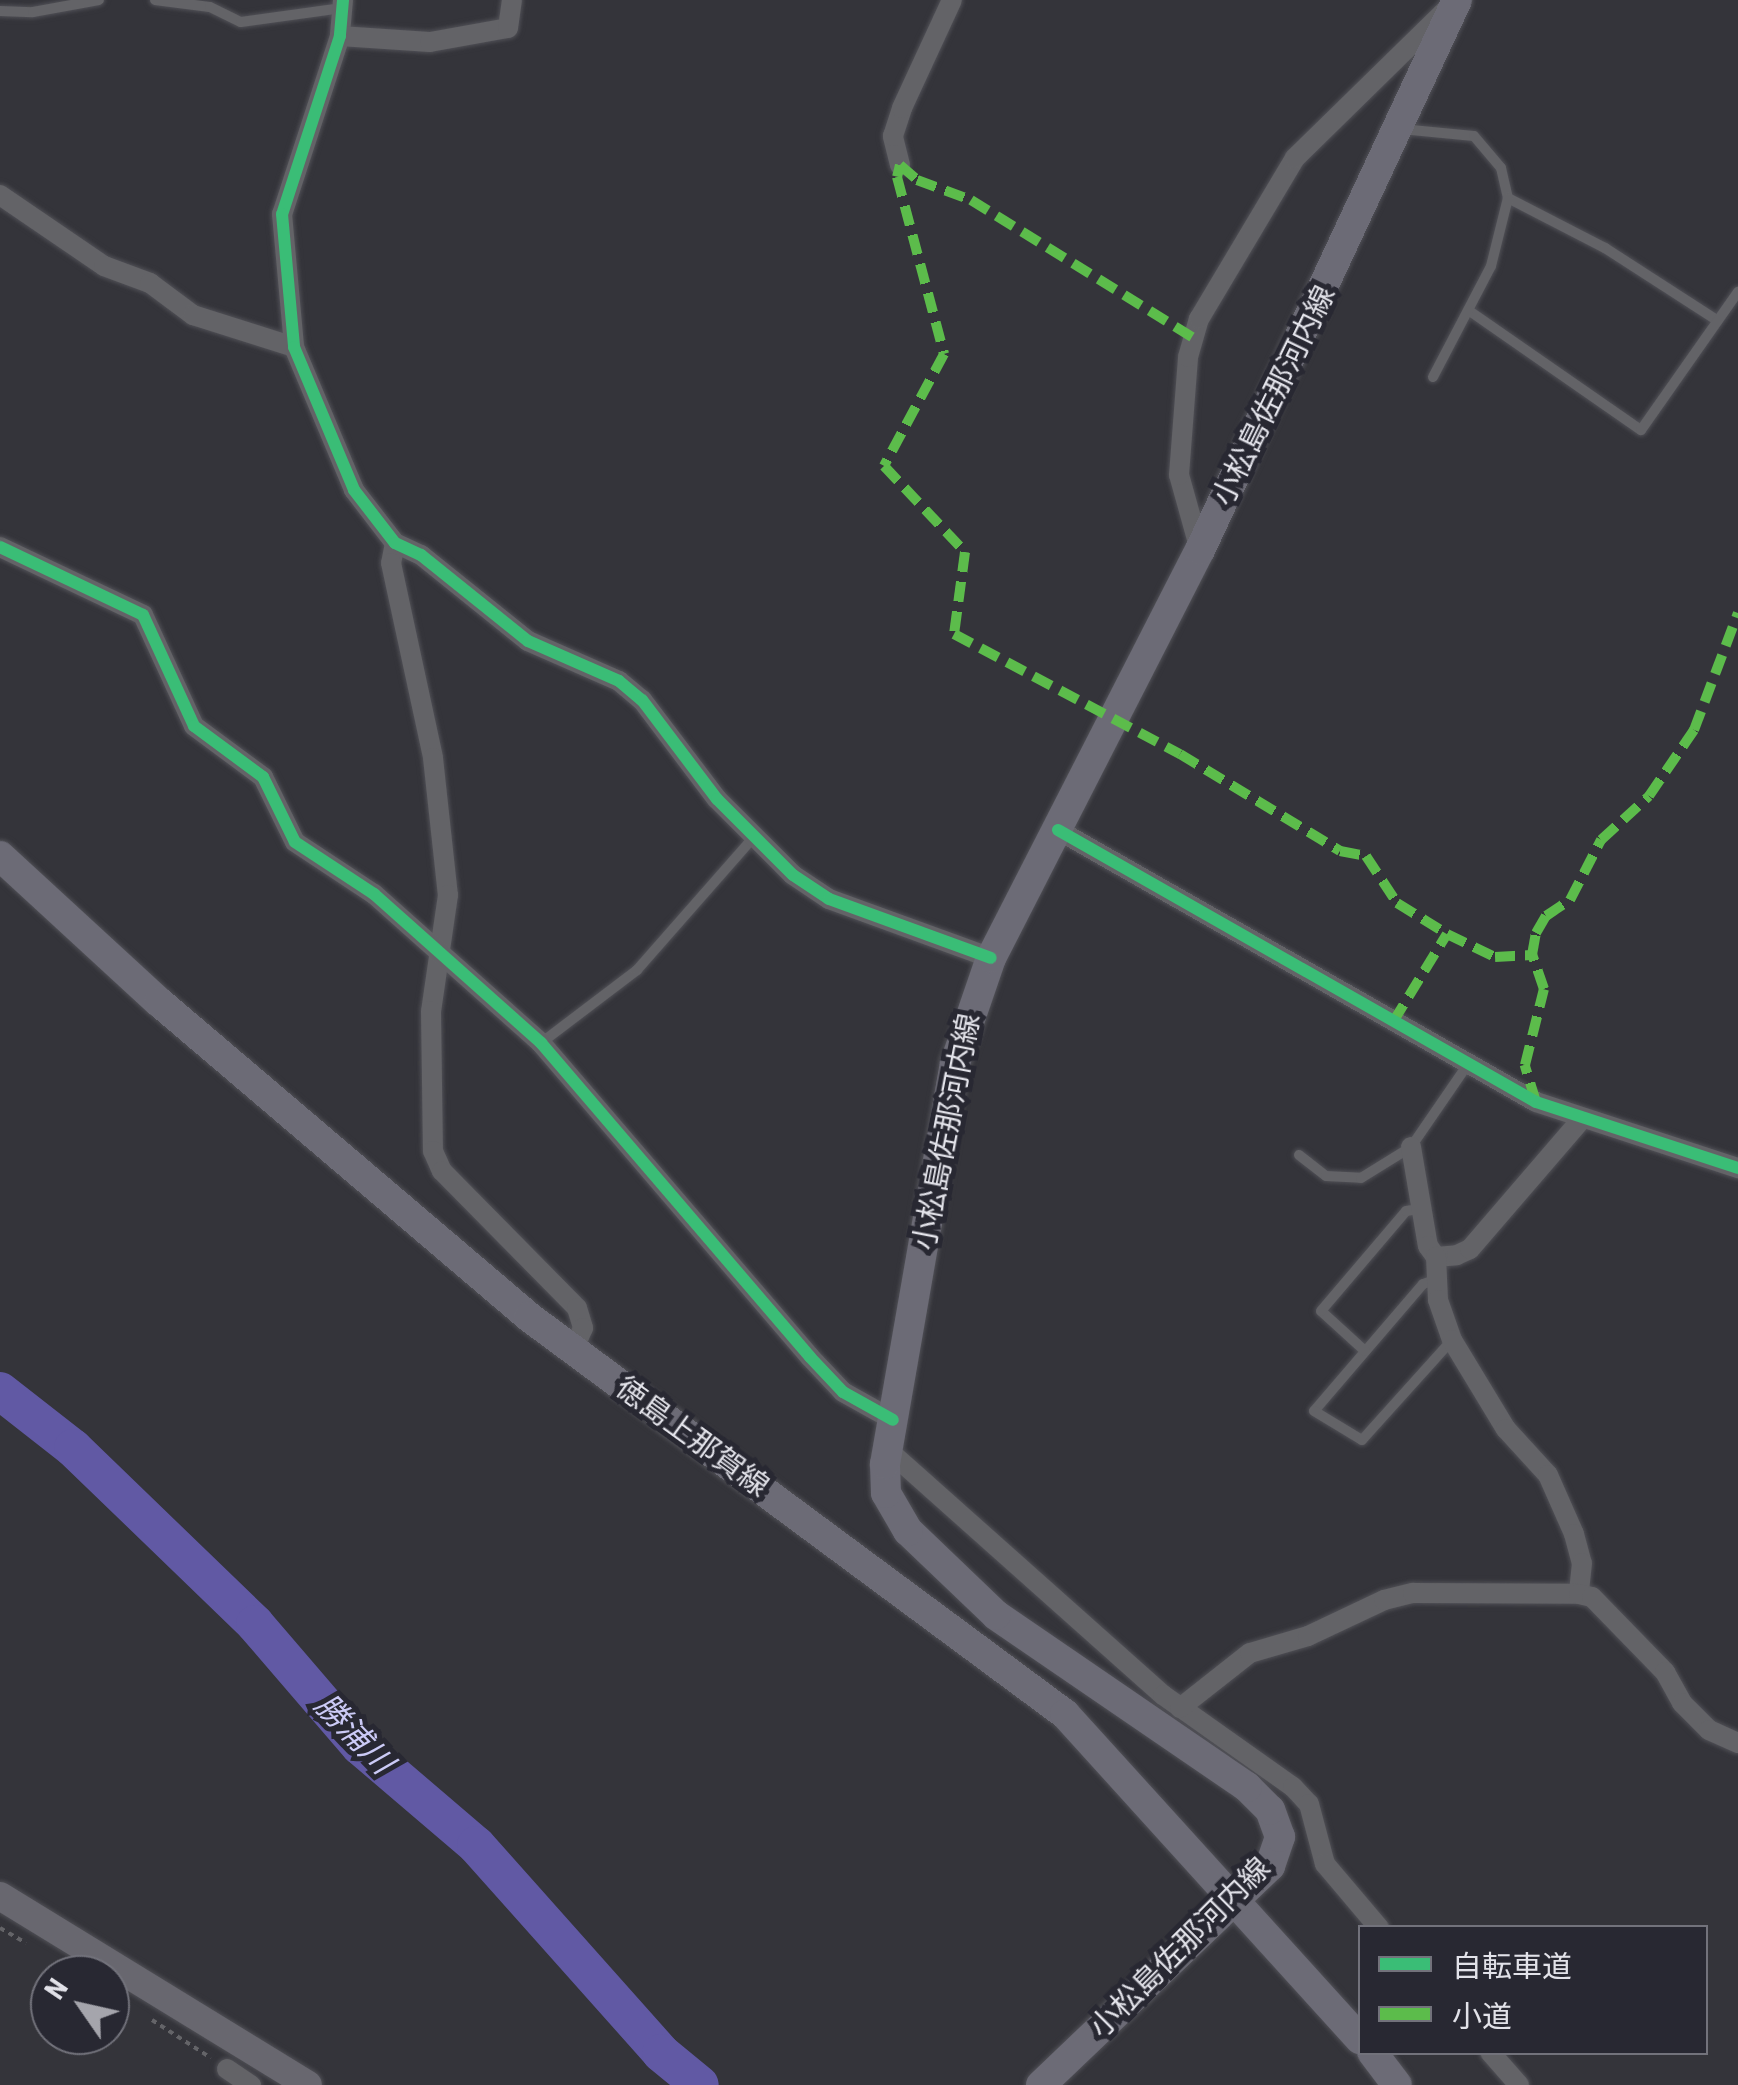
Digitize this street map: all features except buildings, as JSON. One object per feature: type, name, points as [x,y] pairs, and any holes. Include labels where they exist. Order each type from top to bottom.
[{"type":"main road","name":"小松島佐那河内線","points":[[1042,2085],[1270,1866],[1280,1837],[1270,1810],[1247,1787],[996,1615],[950,1575],[895,1514],[886,1493],[890,1436],[956,1063],[991,958],[1200,550],[1401,130],[1455,3]]},
{"type":"main road","name":"徳島上那賀線","points":[[0,856],[174,1014],[574,1350],[1066,1714],[1358,2037]]},
{"type":"main road","points":[[1374,2055],[1397,2085]]},
{"type":"street","points":[[340,36],[430,42],[508,28],[512,0]]},
{"type":"street","points":[[900,165],[893,136],[952,0]]},
{"type":"street","points":[[1200,550],[1179,475],[1188,358],[1198,319],[1295,158],[1455,3]]},
{"type":"street","points":[[342,4],[340,36],[282,214],[294,348],[354,490],[395,543],[421,554],[528,641],[619,681],[642,700],[752,839],[829,899],[991,958]]},
{"type":"street","points":[[0,196],[104,266],[150,282],[193,315],[294,348]]},
{"type":"street","points":[[395,543],[391,563],[443,840],[448,894],[430,1012],[433,1151],[442,1171],[578,1308],[583,1328],[574,1350]]},
{"type":"street","points":[[0,546],[143,615],[194,726],[264,777],[295,842],[374,894],[541,1043],[843,1392],[1180,1708],[1294,1787],[1309,1804],[1325,1864],[1376,1925]]},
{"type":"street","points":[[1058,830],[1468,1064],[1580,1121],[1738,1168]]},
{"type":"street","points":[[1436,1257],[1470,1249],[1580,1121]]},
{"type":"street","points":[[1411,1146],[1419,1209],[1436,1257],[1437,1280],[1452,1340],[1506,1429],[1548,1475],[1582,1563],[1579,1594]]},
{"type":"street","points":[[1180,1708],[1250,1653],[1308,1636],[1384,1600],[1413,1592],[1579,1594],[1592,1597],[1665,1672],[1682,1704],[1709,1730],[1738,1743]]},
{"type":"street","points":[[0,1896],[308,2085]]},
{"type":"street","points":[[259,2053],[294,2085]]},
{"type":"street","points":[[1493,2055],[1519,2085]]},
{"type":"street","points":[[227,2069],[251,2085]]},
{"type":"lane","points":[[0,11],[33,12],[98,0]]},
{"type":"lane","points":[[155,0],[210,8],[240,22],[342,4]]},
{"type":"lane","points":[[1401,130],[1474,136],[1501,168],[1508,198],[1471,312],[1433,377]]},
{"type":"lane","points":[[1508,198],[1605,248],[1714,319]]},
{"type":"lane","points":[[1471,312],[1641,430],[1714,319],[1738,292]]},
{"type":"lane","points":[[541,1043],[637,970],[752,839]]},
{"type":"lane","points":[[1299,1155],[1326,1176],[1351,1180],[1411,1146],[1468,1064]]},
{"type":"lane","points":[[1366,1351],[1321,1311],[1406,1211],[1419,1209]]},
{"type":"lane","points":[[1437,1280],[1422,1284],[1314,1411],[1362,1440],[1452,1340]]},
{"type":"path","points":[[144,2015],[227,2069]]},
{"type":"waterway","name":"勝浦川","points":[[0,1391],[73,1448],[255,1624],[360,1746],[476,1845],[661,2053],[700,2085]]},
{"type":"marked path","points":[[900,165],[897,177],[944,354],[884,466],[965,552],[954,634],[1180,754],[1340,851],[1366,856],[1397,903],[1447,934]]},
{"type":"marked path","points":[[900,165],[917,180],[971,200],[1192,337]]},
{"type":"marked path","points":[[1536,1102],[1525,1065],[1544,989],[1532,955],[1536,933],[1546,916],[1570,900],[1601,840],[1649,796],[1694,730],[1738,613]]},
{"type":"marked path","points":[[1393,1022],[1447,934],[1495,957],[1532,955]]},
{"type":"cycle path","points":[[343,0],[340,36],[282,214],[294,347],[354,490],[395,543],[421,555],[528,641],[619,681],[642,700],[717,799],[793,875],[829,899],[991,958]]},
{"type":"cycle path","points":[[0,547],[143,615],[194,726],[263,777],[295,842],[374,894],[541,1043],[810,1357],[843,1392],[893,1420]]},
{"type":"cycle path","points":[[1058,830],[1536,1102],[1738,1168]]}]
